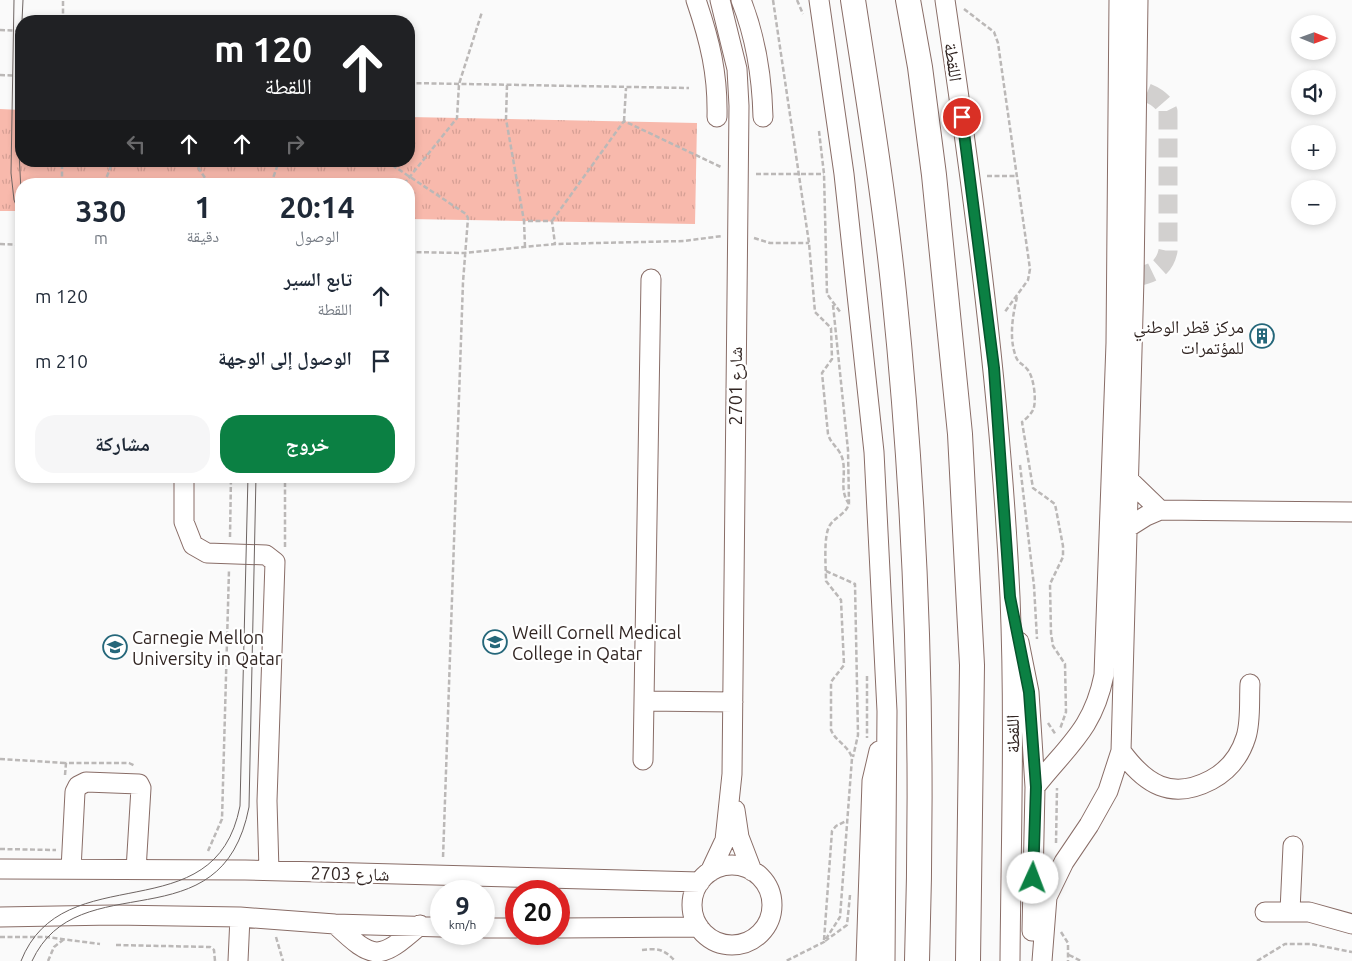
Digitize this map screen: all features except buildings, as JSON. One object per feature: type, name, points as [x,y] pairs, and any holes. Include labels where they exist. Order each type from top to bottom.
[{"type":"main road","points":[[854,0],[894,292],[912,527],[920,715],[917,961]]},
{"type":"main road","name":"اللقطة","points":[[908,0],[920,67],[934,175],[960,434],[972,665],[968,961]]},
{"type":"street","points":[[696,0],[712,52],[718,84],[717,118]]},
{"type":"street","name":"شارع 2701","points":[[705,877],[725,840],[732,774],[738,235],[737,69],[720,0]]},
{"type":"street","points":[[742,0],[749,20],[762,86],[762,117]]},
{"type":"street","points":[[819,0],[844,174],[874,452],[887,711],[885,961]]},
{"type":"street","points":[[1036,787],[1088,724],[1099,700],[1104,675],[1116,343],[1119,0]]},
{"type":"street","points":[[1031,961],[1038,914],[1064,862],[1089,825],[1108,791],[1121,751],[1130,481],[1138,0]]},
{"type":"street","name":"اللقطة","points":[[954,4],[971,175],[994,368],[1010,597],[1013,755],[1010,961]]},
{"type":"street","points":[[643,760],[651,279]]},
{"type":"street","points":[[1130,481],[1145,498],[1160,510]]},
{"type":"street","points":[[187,483],[184,522],[193,545],[207,553],[266,555],[275,562],[267,802],[269,871]]},
{"type":"street","points":[[1127,528],[1160,510],[1352,512]]},
{"type":"street","points":[[1010,597],[1029,692],[1036,787],[1038,914],[1042,961]]},
{"type":"street","points":[[1121,751],[1140,774],[1157,785],[1176,790],[1196,788],[1222,774],[1237,757],[1248,725],[1250,684]]},
{"type":"street","points":[[644,702],[733,702]]},
{"type":"street","points":[[866,961],[872,781],[887,711]]},
{"type":"street","name":"شارع 2701","points":[[732,774],[739,837],[752,871]]},
{"type":"street","points":[[71,870],[75,792],[78,786],[86,782],[139,784],[141,788],[136,870]]},
{"type":"street","points":[[1290,911],[1293,846]]},
{"type":"street","points":[[570,928],[706,934],[724,944],[736,945],[748,942],[759,935],[766,925],[771,914],[772,901],[762,879],[752,871],[731,865],[705,877],[692,905],[694,916],[706,934],[720,961]]},
{"type":"street","name":"شارع 2703","points":[[0,869],[705,877]]},
{"type":"street","points":[[1265,912],[1290,911],[1326,915],[1352,924]]},
{"type":"street","points":[[0,917],[104,914],[240,917],[335,924],[430,926]]},
{"type":"street","points":[[238,961],[240,917]]},
{"type":"street","points":[[335,924],[360,948],[378,954],[392,951],[420,925]]},
{"type":"street","points":[[739,961],[748,942]]},
{"type":"path","points":[[63,0],[63,15]]},
{"type":"path","points":[[773,0],[809,243],[815,312],[831,328],[832,359],[822,373],[828,434],[830,440],[840,450],[844,462],[843,490],[849,504]]},
{"type":"path","points":[[797,0],[806,20],[802,0]]},
{"type":"path","points":[[954,4],[994,32],[998,43],[1030,269],[1028,280],[1004,313],[1002,321]]},
{"type":"path","points":[[394,167],[409,178],[457,118],[459,84],[482,12]]},
{"type":"path","points":[[0,30],[15,31]]},
{"type":"path","points":[[0,75],[15,76]]},
{"type":"path","points":[[415,83],[689,88]]},
{"type":"path","points":[[507,85],[506,119],[524,221],[525,247]]},
{"type":"path","points":[[555,244],[552,221],[624,121],[626,87]]},
{"type":"path","points":[[624,121],[738,174]]},
{"type":"path","points":[[818,126],[824,174],[827,294],[845,320]]},
{"type":"path","points":[[198,167],[205,178]]},
{"type":"path","points":[[771,174],[824,174]]},
{"type":"path","points":[[971,175],[1016,176]]},
{"type":"path","points":[[415,182],[466,214],[468,222],[464,253],[442,875]]},
{"type":"path","points":[[524,221],[552,221]]},
{"type":"path","points":[[415,252],[464,253],[555,244],[684,241],[738,235],[770,243],[809,243]]},
{"type":"path","points":[[0,244],[15,245]]},
{"type":"path","points":[[1018,293],[1012,316],[1014,354],[1019,363],[1027,369],[1031,376],[1034,400],[1033,410],[1022,422],[1030,476],[1033,488],[1055,504],[1063,546],[1063,557],[1050,584],[1051,633],[1054,646],[1065,664],[1066,712],[1057,737]]},
{"type":"path","points":[[833,305],[848,450],[849,504],[846,512],[830,524],[827,533],[826,581],[841,600],[844,665],[831,682],[831,730],[834,737],[849,749],[852,758]]},
{"type":"path","points":[[1019,457],[1034,586]]},
{"type":"path","points":[[208,851],[222,819],[231,483]]},
{"type":"path","points":[[826,571],[860,585]]},
{"type":"path","points":[[824,942],[840,917],[852,758],[858,735],[855,584]]},
{"type":"path","points":[[866,672],[867,740]]},
{"type":"path","points":[[0,759],[66,763]]},
{"type":"path","points":[[824,942],[832,831],[836,826],[848,820]]},
{"type":"path","points":[[786,961],[824,942],[847,925],[850,887]]},
{"type":"path","points":[[274,920],[283,961]]},
{"type":"path","points":[[0,937],[64,939],[100,944]]},
{"type":"path","points":[[48,961],[54,946],[64,939]]},
{"type":"path","points":[[1257,961],[1285,944],[1311,944],[1352,952]]},
{"type":"path","points":[[116,945],[210,947],[214,950],[215,961]]},
{"type":"path","points":[[642,950],[657,948],[667,952],[675,961]]},
{"type":"path","points":[[1068,954],[1081,961]]},
{"type":"green space","points":[[0,109],[15,110],[15,167],[415,167],[415,117],[697,123],[695,224],[415,219],[415,178],[15,178],[15,211],[0,211]]},
{"type":"tunnel","points":[[1134,278],[1160,267],[1164,263],[1168,251],[1168,111],[1159,99],[1137,89]]},
{"type":"tram line","points":[[14,0],[11,173],[15,202]]},
{"type":"tram line","points":[[22,15],[23,0]]},
{"type":"tram line","points":[[20,167],[20,178]]},
{"type":"tram line","points":[[21,961],[41,929],[69,910],[102,899],[171,884],[201,870],[225,845],[240,806],[248,483]]},
{"type":"tram line","points":[[32,961],[53,931],[82,915],[181,891],[210,876],[234,850],[249,807],[256,483]]},
{"type":"place","name":"مركز قطر الوطني للمؤتمرات","points":[[1262,336]]},
{"type":"place","name":"Weill Cornell Medical College in Qatar","points":[[495,642]]},
{"type":"place","name":"Carnegie Mellon University in Qatar","points":[[115,647]]},
{"type":"route","points":[[962,117],[971,175],[994,368],[1010,597],[1029,692],[1036,787],[1033,878]]}]
